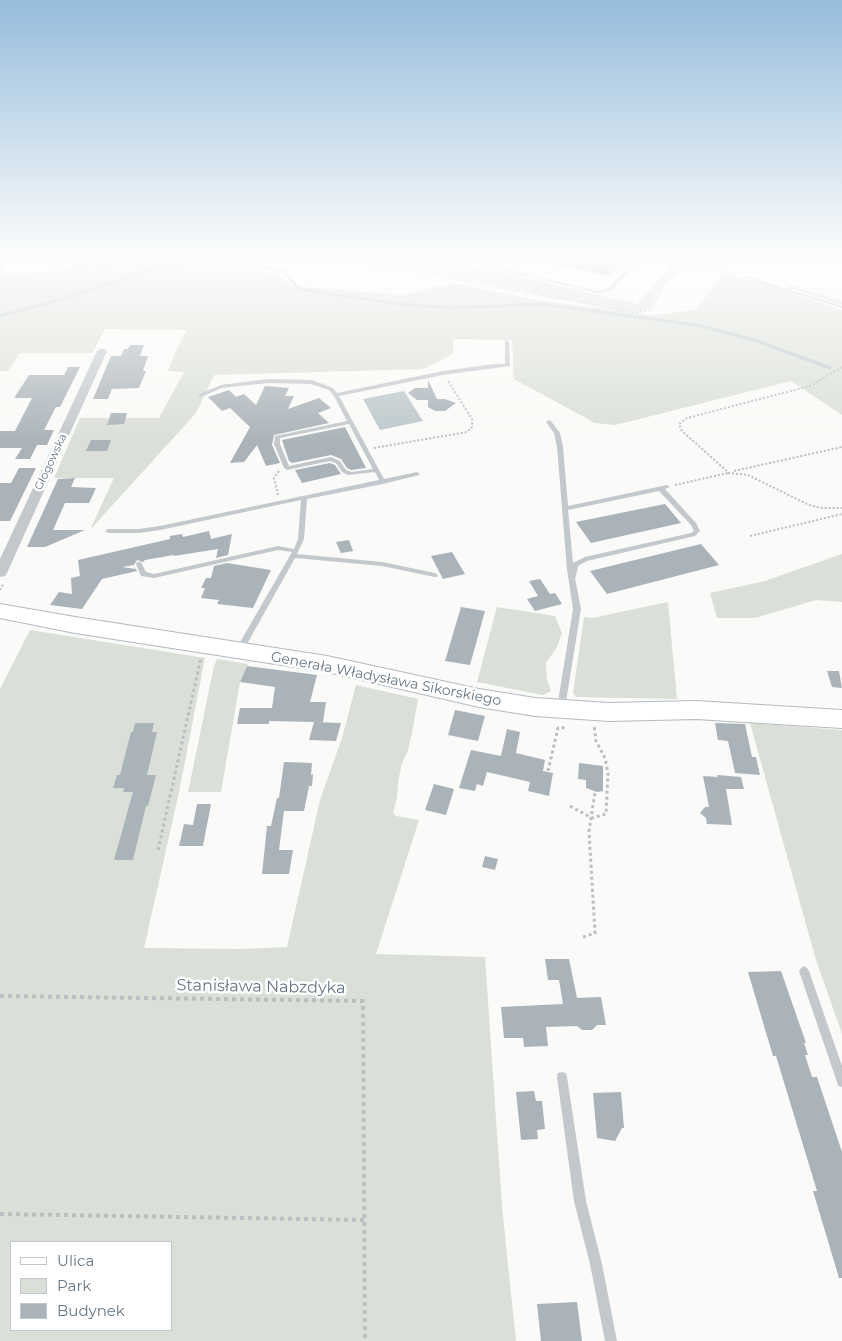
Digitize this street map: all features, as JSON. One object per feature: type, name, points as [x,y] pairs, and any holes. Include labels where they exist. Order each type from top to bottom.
[{"type":"street","name":"Głogowska","points":[[0,573],[102,351]]},
{"type":"street","name":"Generała Władysława Sikorskiego","points":[[0,611],[75,625],[327,664],[479,698],[562,714],[745,713],[842,719]]},
{"type":"lane","points":[[336,395],[443,373],[508,365],[506,341]]},
{"type":"lane","points":[[202,395],[221,387],[284,380],[317,384],[331,389],[383,482]]},
{"type":"lane","points":[[350,422],[278,437],[277,444],[287,468],[331,459],[338,462],[344,471],[350,474],[376,470]]},
{"type":"lane","points":[[549,422],[557,433],[560,447],[572,579],[577,609],[562,714]]},
{"type":"lane","points":[[108,531],[139,531],[160,528],[417,474]]},
{"type":"lane","points":[[565,509],[664,488],[694,524],[697,531],[693,535],[585,559],[575,565],[572,579]]},
{"type":"lane","points":[[239,651],[295,554],[301,540],[304,499]]},
{"type":"lane","points":[[139,564],[143,574],[154,576],[278,548],[295,554],[382,564],[435,575]]},
{"type":"lane","points":[[804,972],[842,1082]]},
{"type":"lane","points":[[562,1077],[580,1201],[598,1272],[611,1341]]},
{"type":"path","points":[[842,367],[810,386],[687,418],[679,424],[682,431],[729,472],[748,476],[809,505],[822,508],[842,508]]},
{"type":"path","points":[[365,449],[467,432],[472,427],[472,419],[443,373]]},
{"type":"path","points":[[664,488],[842,446]]},
{"type":"path","points":[[275,498],[279,493],[274,482],[275,475],[282,469],[287,468]]},
{"type":"path","points":[[750,536],[842,514]]},
{"type":"path","points":[[158,850],[198,674],[207,646]]},
{"type":"path","points":[[548,771],[552,747],[555,747],[558,728],[563,728],[562,714]]},
{"type":"path","points":[[570,806],[592,818],[606,814],[608,774],[605,758],[596,741],[594,720]]},
{"type":"path","points":[[583,937],[595,933],[589,830],[595,792]]},
{"type":"path","name":"Stanisława Nabzdyka","points":[[0,996],[363,1000],[365,1341]]},
{"type":"path","points":[[0,1214],[364,1220]]},
{"type":"green space","points":[[0,319],[842,319],[842,415],[791,381],[615,425],[595,423],[514,379],[512,340],[453,339],[453,354],[423,369],[214,375],[196,413],[90,530],[114,478],[54,478],[80,418],[159,418],[184,372],[168,371],[187,330],[105,329],[92,353],[20,353],[8,371],[0,371]]},
{"type":"green space","points":[[842,554],[842,602],[816,600],[755,618],[717,618],[710,593],[765,581]]},
{"type":"green space","points":[[668,602],[677,699],[576,697],[573,693],[584,617],[592,618]]},
{"type":"green space","points":[[497,607],[555,616],[562,633],[557,647],[546,663],[547,679],[551,691],[543,695],[477,682]]},
{"type":"green space","points":[[30,630],[205,658],[179,792],[144,948],[242,949],[287,947],[320,800],[342,738],[356,685],[418,699],[408,750],[402,763],[393,813],[396,816],[419,820],[376,954],[485,957],[502,1207],[516,1341],[0,1341],[0,689]]},
{"type":"green space","points":[[217,659],[248,664],[240,682],[221,792],[188,792],[214,666]]},
{"type":"green space","points":[[750,723],[842,730],[842,1034],[816,960]]},
{"type":"shaded area","points":[[404,391],[423,421],[380,430],[363,399]]},
{"type":"building","points":[[130,345],[144,345],[140,356],[148,356],[143,371],[146,371],[139,388],[112,389],[108,399],[93,399],[111,356],[121,356],[124,349],[128,349]]},
{"type":"building","points":[[68,367],[80,367],[60,407],[56,407],[44,430],[54,430],[47,445],[37,445],[30,459],[15,459],[22,448],[0,448],[0,431],[15,431],[32,398],[14,398],[29,375],[64,375]]},
{"type":"building","points":[[428,380],[437,399],[445,399],[456,403],[445,411],[435,411],[428,407],[428,400],[417,400],[408,393],[415,388],[428,388]]},
{"type":"building","points":[[265,386],[289,388],[285,396],[294,396],[288,409],[319,398],[331,408],[318,413],[329,423],[274,435],[272,445],[280,463],[266,466],[257,445],[244,462],[230,463],[250,427],[230,408],[222,411],[208,397],[229,390],[236,397],[244,394],[256,405]]},
{"type":"building","points":[[111,413],[127,413],[124,424],[107,425]]},
{"type":"building","points":[[345,427],[366,468],[351,470],[347,468],[341,459],[331,455],[292,463],[289,461],[282,440]]},
{"type":"building","points":[[91,440],[111,440],[107,451],[86,451]]},
{"type":"building","points":[[330,463],[335,465],[341,474],[302,483],[295,470]]},
{"type":"building","points":[[19,468],[36,468],[10,521],[0,521],[0,483],[11,483]]},
{"type":"building","points":[[75,478],[71,487],[96,488],[89,503],[65,503],[53,530],[85,530],[45,547],[27,547],[58,479]]},
{"type":"building","points":[[665,504],[681,523],[591,543],[576,522]]},
{"type":"building","points":[[209,531],[211,539],[232,534],[228,555],[216,558],[218,549],[145,560],[143,562],[137,560],[134,565],[122,567],[136,569],[137,571],[102,579],[82,609],[50,605],[59,592],[72,594],[71,578],[80,576],[78,560],[170,539],[170,536],[182,534],[183,537]]},
{"type":"building","points":[[349,540],[353,551],[341,553],[336,542]]},
{"type":"building","points":[[701,544],[719,565],[607,594],[590,571]]},
{"type":"building","points":[[452,552],[465,574],[443,579],[431,556]]},
{"type":"building","points":[[227,563],[271,570],[253,608],[217,604],[219,600],[201,598],[205,588],[201,588],[206,578],[211,578],[214,566]]},
{"type":"building","points":[[540,579],[550,594],[555,593],[562,604],[535,611],[527,599],[538,596],[529,581]]},
{"type":"building","points":[[461,607],[485,611],[470,665],[445,661]]},
{"type":"building","points":[[247,666],[317,675],[310,702],[326,702],[323,722],[316,722],[341,723],[336,741],[309,740],[314,722],[269,721],[269,724],[237,724],[240,708],[272,708],[275,687],[240,682]]},
{"type":"building","points":[[827,671],[839,671],[842,688],[832,687]]},
{"type":"building","points":[[455,710],[485,716],[478,741],[448,735]]},
{"type":"building","points":[[135,723],[154,723],[152,732],[157,732],[147,775],[156,775],[148,806],[146,806],[133,860],[114,860],[133,792],[123,792],[124,788],[113,788],[117,775],[120,775]]},
{"type":"building","points":[[715,723],[745,724],[752,757],[756,757],[760,775],[735,773],[728,741],[718,740]]},
{"type":"building","points":[[507,729],[520,732],[516,753],[545,760],[543,771],[553,773],[549,796],[528,791],[530,782],[487,772],[483,786],[477,784],[475,791],[459,788],[471,750],[501,756]]},
{"type":"building","points":[[284,762],[312,763],[312,786],[309,786],[304,811],[284,811],[279,850],[293,850],[289,874],[262,874],[267,826],[271,826],[277,798],[279,798]]},
{"type":"building","points":[[579,763],[603,766],[603,791],[597,792],[586,788],[586,780],[578,779]]},
{"type":"building","points":[[717,775],[741,777],[744,789],[726,789],[732,825],[707,824],[706,818],[700,813],[705,807],[709,807],[703,776],[718,777]]},
{"type":"building","points":[[434,784],[454,789],[446,815],[425,810]]},
{"type":"building","points":[[197,804],[211,804],[203,846],[179,846],[184,824],[193,825]]},
{"type":"building","points":[[485,856],[498,859],[495,870],[482,867]]},
{"type":"building","points":[[545,959],[569,959],[577,998],[601,997],[606,1025],[597,1025],[592,1030],[582,1030],[577,1026],[546,1027],[548,1046],[524,1047],[523,1038],[504,1038],[501,1007],[563,1004],[559,980],[548,980]]},
{"type":"building","points":[[781,971],[806,1043],[804,1043],[808,1055],[805,1055],[812,1077],[817,1077],[842,1152],[842,1278],[839,1278],[813,1191],[817,1191],[748,972]]},
{"type":"building","points":[[534,1091],[536,1101],[542,1101],[545,1129],[537,1130],[538,1139],[521,1140],[516,1092]]},
{"type":"building","points":[[621,1092],[624,1128],[622,1128],[615,1141],[597,1138],[593,1093]]},
{"type":"building","points":[[577,1302],[582,1341],[541,1341],[537,1304]]},
{"type":"waterway","points":[[649,319],[696,325],[754,340],[830,368]]}]
